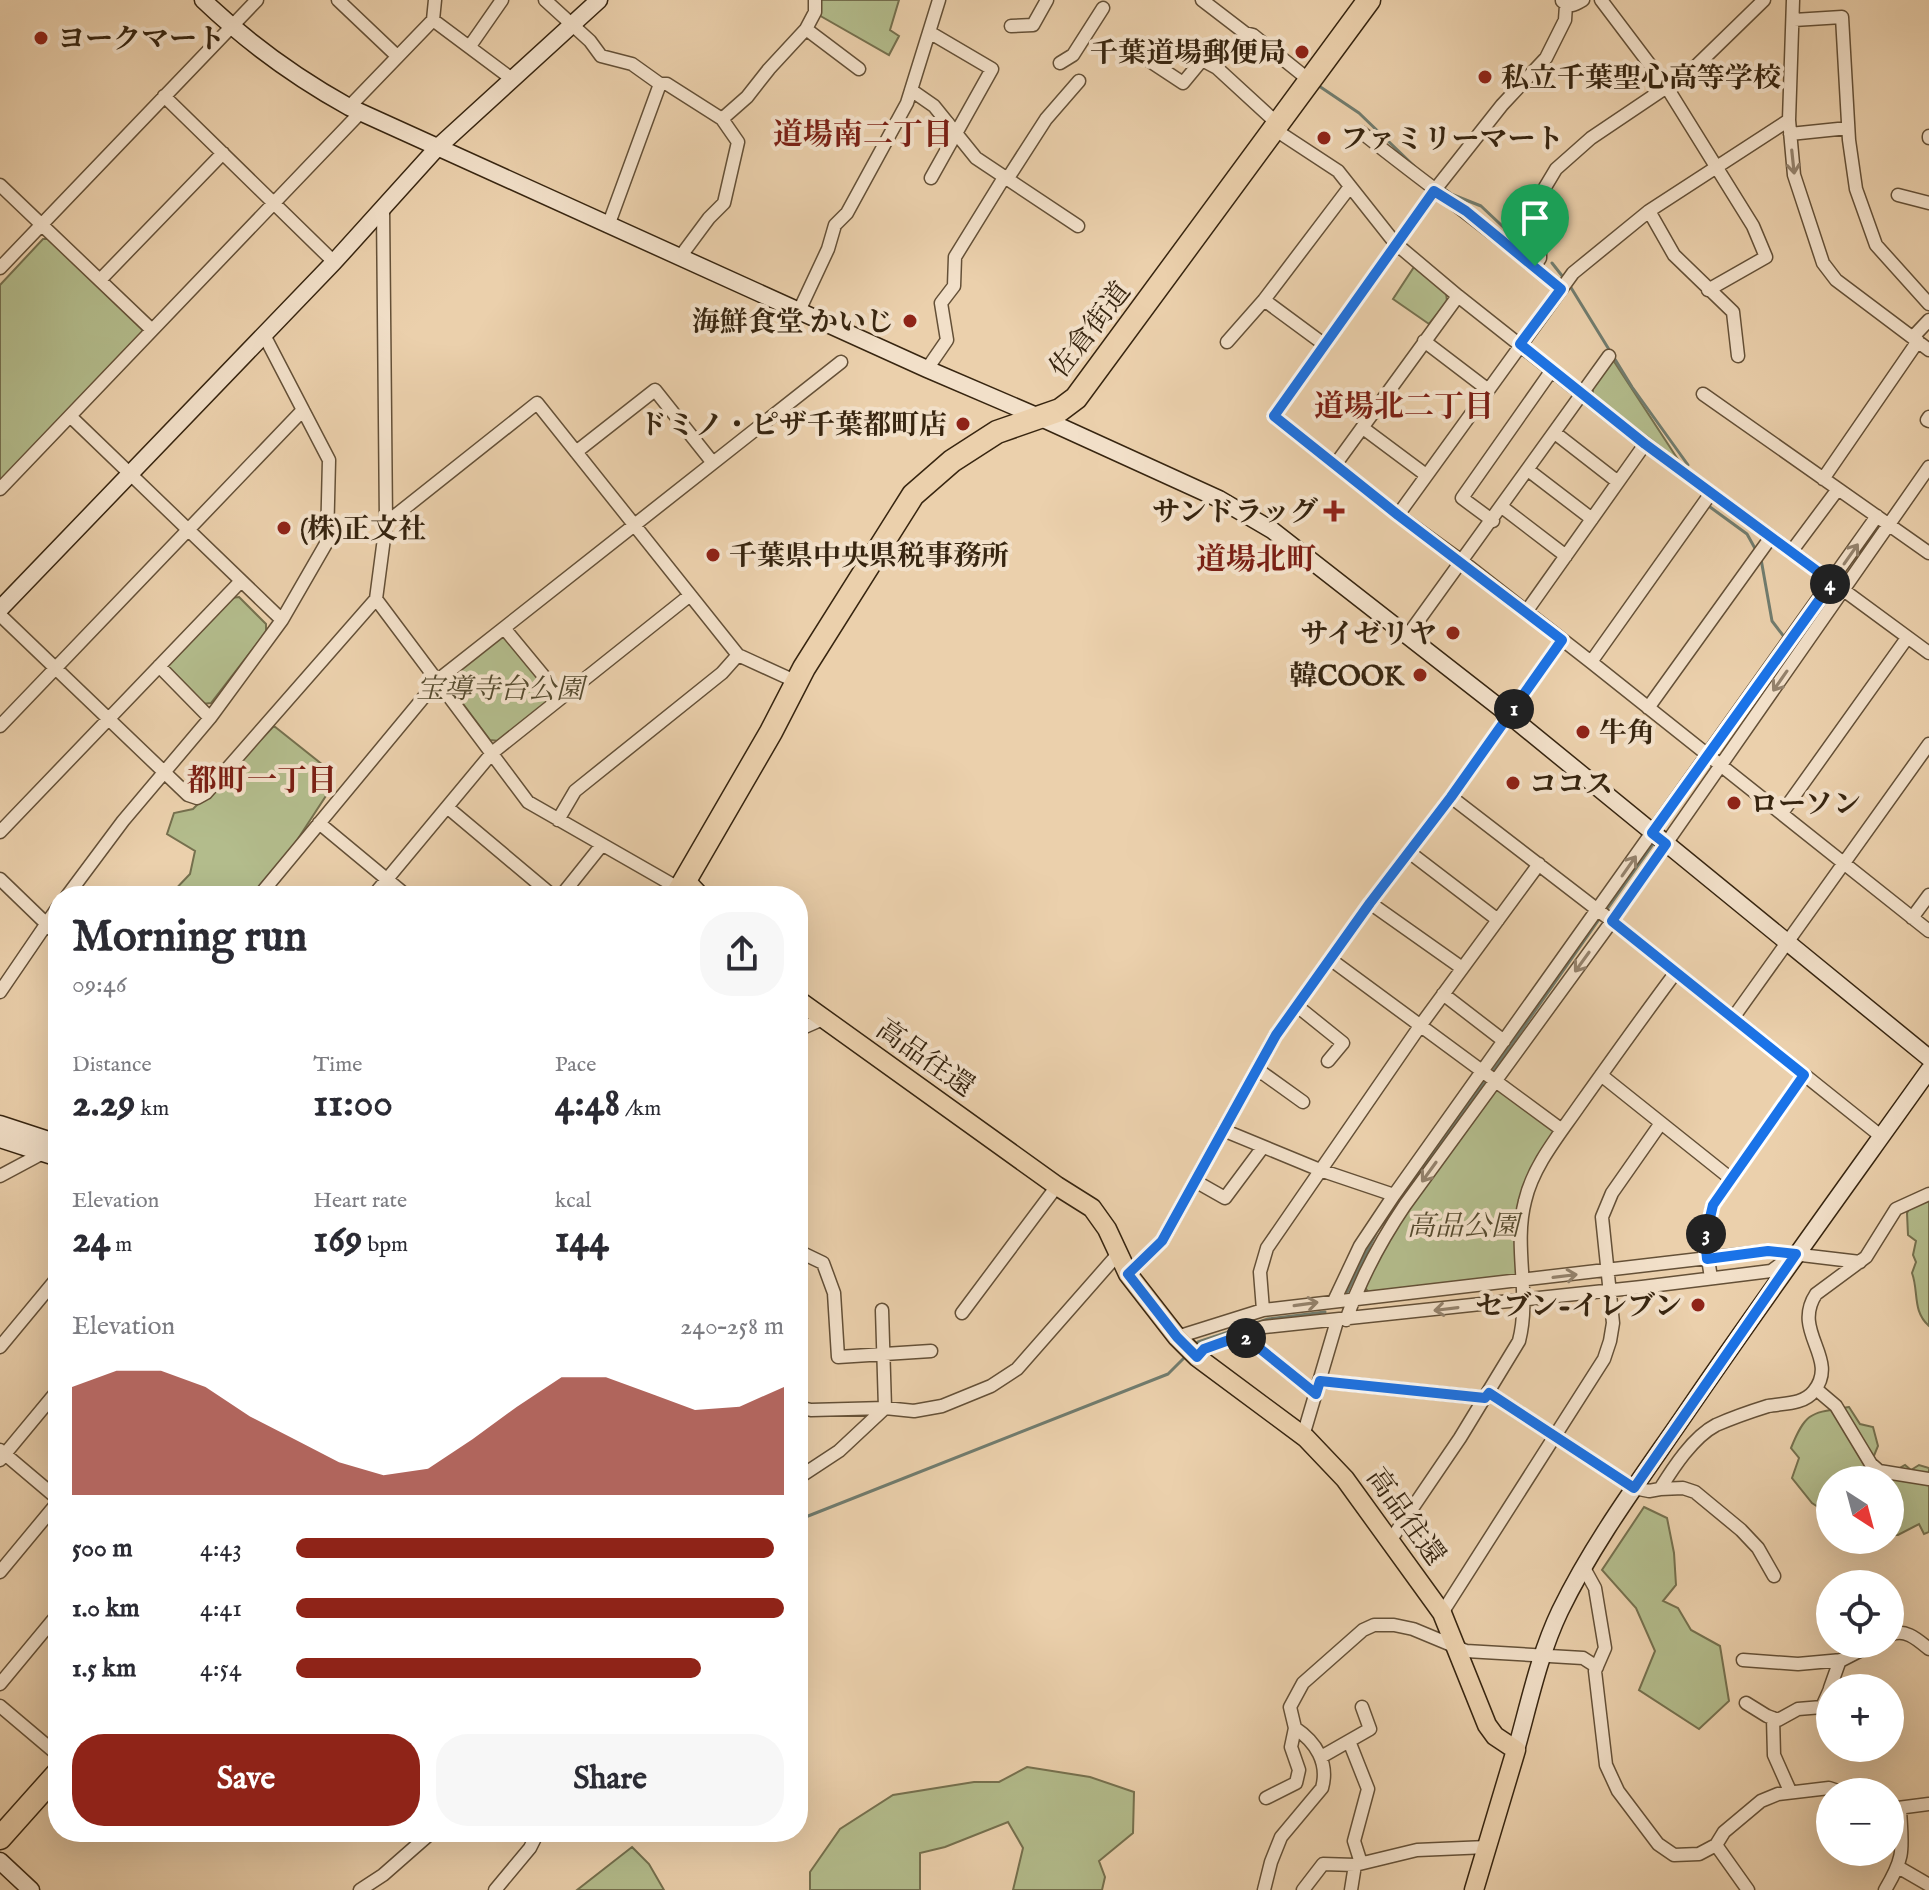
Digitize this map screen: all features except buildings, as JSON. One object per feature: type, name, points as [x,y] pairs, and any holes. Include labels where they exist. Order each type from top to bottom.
[{"type":"highway","name":"佐倉街道","points":[[684,886],[797,682],[913,495],[933,476],[985,440],[1008,427],[1060,410],[1084,389],[1369,0]]},
{"type":"highway","points":[[0,1838],[48,1784]]},
{"type":"main road","name":"高品往還","points":[[808,1008],[1092,1208],[1107,1229],[1128,1274],[1177,1337]]},
{"type":"main road","points":[[1177,1337],[1197,1357]]},
{"type":"main road","name":"高品往還","points":[[1197,1357],[1303,1436],[1345,1479],[1442,1613],[1487,1725],[1495,1736],[1516,1750]]},
{"type":"main road","points":[[1474,1890],[1516,1750]]},
{"type":"street","points":[[203,0],[231,26],[303,81],[355,110],[1219,499],[1272,530],[1509,715],[1929,1058]]},
{"type":"street","points":[[0,268],[257,0]]},
{"type":"street","points":[[338,0],[397,56]]},
{"type":"street","points":[[0,489],[274,203],[355,110],[397,56],[433,20],[435,0]]},
{"type":"street","points":[[470,46],[502,0]]},
{"type":"street","points":[[545,0],[573,24],[601,56],[632,64],[660,84],[667,84],[722,119],[738,142],[724,203],[680,257]]},
{"type":"street","points":[[0,609],[334,262],[437,148],[599,0]]},
{"type":"street","points":[[722,119],[747,97],[806,29],[815,12],[815,0]]},
{"type":"street","points":[[799,311],[828,249],[835,225],[847,213],[907,103],[939,0]]},
{"type":"street","points":[[1011,26],[1033,25],[1047,0]]},
{"type":"street","points":[[1202,0],[1245,33],[1253,35],[1309,80]]},
{"type":"street","points":[[1583,0],[1574,6],[1563,2],[1565,20],[1546,58],[1502,105],[1438,186],[1274,416],[1591,662],[1929,931]]},
{"type":"street","points":[[1601,0],[1666,86],[1753,226],[1766,257],[1708,290]]},
{"type":"street","points":[[1535,266],[1540,258],[1538,199],[1556,169],[1591,138],[1692,70],[1764,0]]},
{"type":"street","points":[[1793,0],[1789,120],[1794,175],[1823,263],[1836,280],[1929,350]]},
{"type":"street","points":[[1060,63],[1073,55],[1103,8]]},
{"type":"street","points":[[1794,20],[1842,17],[1848,128],[1856,189],[1876,245],[1929,304]]},
{"type":"street","points":[[433,20],[512,79]]},
{"type":"street","points":[[806,29],[859,69]]},
{"type":"street","points":[[929,32],[992,69],[931,178]]},
{"type":"street","points":[[1136,52],[1183,83],[1202,60],[1217,68],[1276,127],[1330,165],[1395,243],[1458,296],[1645,444],[1929,653]]},
{"type":"street","points":[[927,369],[947,340],[941,303],[954,286],[955,257],[1046,119],[1079,81]]},
{"type":"street","points":[[608,226],[660,84]]},
{"type":"street","points":[[911,90],[934,106],[970,153],[1078,226]]},
{"type":"street","points":[[164,96],[334,262]]},
{"type":"street","points":[[1398,515],[1520,344],[1584,262],[1649,211],[1789,120]]},
{"type":"street","points":[[1790,134],[1848,128]]},
{"type":"street","points":[[1361,132],[1438,186],[1561,289]]},
{"type":"street","points":[[100,280],[223,153]]},
{"type":"street","points":[[0,185],[152,330]]},
{"type":"street","points":[[1227,342],[1264,300],[1349,188]]},
{"type":"street","points":[[1898,195],[1929,203]]},
{"type":"street","points":[[0,615],[188,795],[197,798],[206,793],[376,599],[386,523],[383,207]]},
{"type":"street","points":[[1649,211],[1674,255],[1733,312],[1738,356]]},
{"type":"street","points":[[1335,465],[1458,296]]},
{"type":"street","points":[[1264,300],[1325,345]]},
{"type":"street","points":[[1823,479],[1929,320]]},
{"type":"street","points":[[74,886],[123,821],[210,718],[282,620],[327,542],[329,460],[264,335]]},
{"type":"street","points":[[1424,341],[1487,389]]},
{"type":"street","points":[[1408,635],[1609,356]]},
{"type":"street","points":[[267,886],[438,680],[841,362]]},
{"type":"street","points":[[1493,521],[1462,498],[1552,370]]},
{"type":"street","points":[[576,452],[655,390],[713,463]]},
{"type":"street","points":[[1703,394],[1929,553]]},
{"type":"street","points":[[386,523],[537,403],[738,655],[797,682]]},
{"type":"street","points":[[0,726],[303,410]]},
{"type":"street","points":[[70,416],[282,620]]},
{"type":"street","points":[[1363,428],[1426,475]]},
{"type":"street","points":[[1555,433],[1618,482]]},
{"type":"street","points":[[1526,612],[1645,444]]},
{"type":"street","points":[[1303,1436],[1342,1320],[1353,1301],[1359,1281],[1378,1245],[1489,1076],[1504,1041],[1598,910],[1721,767],[1929,467]]},
{"type":"street","points":[[1528,470],[1592,519]]},
{"type":"street","points":[[1791,552],[1838,489]]},
{"type":"street","points":[[1591,662],[1711,493]]},
{"type":"street","points":[[1502,507],[1566,556]]},
{"type":"street","points":[[1334,1301],[1360,1246],[1394,1195],[1612,921],[1706,755],[1877,516]]},
{"type":"street","points":[[1648,708],[1771,537]]},
{"type":"street","points":[[0,832],[241,581]]},
{"type":"street","points":[[381,886],[492,753],[689,596]]},
{"type":"street","points":[[376,599],[528,802],[676,886]]},
{"type":"street","points":[[504,628],[561,697]]},
{"type":"street","points":[[1782,813],[1907,638]]},
{"type":"street","points":[[1128,1274],[1162,1241],[1276,1035],[1562,640]]},
{"type":"street","points":[[558,820],[575,791],[722,673],[738,655]]},
{"type":"street","points":[[159,666],[210,718]]},
{"type":"street","points":[[1733,1018],[1929,744]]},
{"type":"street","points":[[1451,797],[1882,1137]]},
{"type":"street","points":[[447,807],[541,886]]},
{"type":"street","points":[[319,823],[396,886]]},
{"type":"street","points":[[569,886],[601,846]]},
{"type":"street","points":[[1409,852],[1498,920]]},
{"type":"street","points":[[1263,1310],[1260,1272],[1267,1248],[1420,1026],[1539,864]]},
{"type":"street","points":[[0,879],[46,923]]},
{"type":"street","points":[[1912,918],[1929,895]]},
{"type":"street","points":[[1370,903],[1462,968]]},
{"type":"street","points":[[0,992],[48,920]]},
{"type":"street","points":[[1330,959],[1562,1130]]},
{"type":"street","points":[[1390,1541],[1519,1341],[1523,1323],[1520,1254],[1525,1200],[1535,1172],[1676,972]]},
{"type":"street","points":[[1443,994],[1504,1041]]},
{"type":"street","points":[[1297,1006],[1343,1043],[1328,1061]]},
{"type":"street","points":[[808,1026],[823,1019]]},
{"type":"street","points":[[1257,1069],[1303,1102]]},
{"type":"street","points":[[1516,1750],[1543,1654],[1559,1612],[1584,1568],[1634,1488],[1796,1254],[1929,1070]]},
{"type":"street","points":[[1601,1075],[1730,1178]]},
{"type":"street","points":[[1711,1278],[1705,1239],[1713,1205],[1804,1075]]},
{"type":"street","points":[[1442,1613],[1604,1359],[1613,1323],[1602,1217],[1612,1193],[1661,1123]]},
{"type":"street","points":[[0,1124],[48,1144]]},
{"type":"street","points":[[1223,1130],[1320,1170],[1394,1195]]},
{"type":"street","points":[[0,1139],[48,1146]]},
{"type":"street","points":[[1195,1181],[1225,1198],[1263,1147]]},
{"type":"street","points":[[0,1176],[48,1150]]},
{"type":"street","points":[[962,1313],[1057,1186]]},
{"type":"street","points":[[1660,1489],[1671,1471],[1714,1426],[1769,1406],[1789,1404],[1809,1397],[1820,1379],[1821,1358],[1810,1332],[1807,1309],[1816,1294],[1860,1262],[1896,1209],[1929,1194]]},
{"type":"street","points":[[1177,1337],[1263,1310],[1768,1251],[1860,1262]]},
{"type":"street","points":[[808,1409],[885,1408],[914,1411],[942,1406],[991,1386],[1017,1369],[1118,1254]]},
{"type":"street","points":[[1197,1357],[1204,1349],[1264,1327],[1771,1271],[1796,1254]]},
{"type":"street","points":[[808,1256],[823,1263],[834,1293],[838,1357],[931,1351]]},
{"type":"street","points":[[0,1347],[48,1289]]},
{"type":"street","points":[[808,1471],[839,1451],[885,1408],[882,1310]]},
{"type":"street","points":[[1243,1335],[1316,1394]]},
{"type":"street","points":[[1320,1381],[1487,1395],[1634,1488],[1649,1491],[1683,1488],[1695,1492],[1758,1548],[1774,1576]]},
{"type":"street","points":[[1816,1389],[1836,1406],[1871,1464],[1879,1471],[1929,1479]]},
{"type":"street","points":[[48,1402],[2,1455],[48,1492]]},
{"type":"street","points":[[0,1572],[48,1512]]},
{"type":"street","points":[[1584,1568],[1595,1588],[1605,1648],[1595,1671],[1606,1765],[1618,1791],[1658,1844],[1674,1855],[1699,1854],[1716,1845],[1724,1832],[1761,1801],[1790,1791],[1816,1789]]},
{"type":"street","points":[[1266,1798],[1296,1783],[1299,1770],[1291,1747],[1295,1728],[1290,1707],[1303,1683],[1363,1630],[1374,1625],[1413,1629],[1457,1649],[1583,1658],[1597,1667]]},
{"type":"street","points":[[0,1684],[48,1626]]},
{"type":"street","points":[[1904,1633],[1929,1649]]},
{"type":"street","points":[[1743,1660],[1798,1664],[1844,1658]]},
{"type":"street","points":[[1835,1674],[1840,1660]]},
{"type":"street","points":[[1746,1703],[1778,1720],[1798,1709],[1816,1708]]},
{"type":"street","points":[[0,1706],[48,1747]]},
{"type":"street","points":[[1321,1757],[1370,1729],[1362,1707]]},
{"type":"street","points":[[1773,1718],[1774,1755],[1790,1791]]},
{"type":"street","points":[[1264,1890],[1281,1837],[1322,1788],[1325,1779],[1321,1757],[1308,1737],[1295,1728]]},
{"type":"street","points":[[1349,1741],[1368,1789],[1354,1841],[1358,1864],[1351,1890]]},
{"type":"street","points":[[1904,1808],[1929,1804]]},
{"type":"street","points":[[360,1890],[383,1875],[421,1842]]},
{"type":"street","points":[[495,1890],[533,1842]]},
{"type":"street","points":[[1716,1845],[1748,1890]]},
{"type":"street","points":[[1303,1890],[1323,1864],[1358,1864],[1417,1850],[1487,1847]]},
{"type":"street","points":[[0,1861],[31,1890]]},
{"type":"street","points":[[1885,1890],[1898,1867],[1929,1885]]},
{"type":"green space","points":[[817,0],[899,0],[890,30],[899,36],[889,55],[817,14]]},
{"type":"green space","points":[[43,239],[49,239],[141,327],[143,333],[0,482],[0,285]]},
{"type":"green space","points":[[1414,267],[1446,292],[1447,302],[1429,324],[1393,299]]},
{"type":"green space","points":[[1613,360],[1679,461],[1593,395],[1593,388]]},
{"type":"green space","points":[[239,597],[266,624],[266,632],[211,703],[202,704],[168,671],[168,664],[231,598]]},
{"type":"green space","name":"宝導寺台公園","points":[[509,636],[550,692],[550,701],[499,741],[490,740],[449,685],[452,676],[501,637]]},
{"type":"green space","points":[[274,726],[328,769],[333,785],[288,854],[261,886],[179,886],[190,874],[195,851],[167,834],[174,813],[193,809]]},
{"type":"green space","name":"高品公園","points":[[1497,1087],[1556,1131],[1530,1171],[1517,1277],[1370,1294],[1363,1285],[1382,1247]]},
{"type":"green space","points":[[1929,1201],[1929,1326],[1918,1308],[1912,1273],[1916,1262],[1913,1255],[1916,1241],[1908,1235],[1907,1213],[1910,1207]]},
{"type":"green space","points":[[1849,1407],[1860,1424],[1873,1427],[1878,1446],[1873,1458],[1883,1466],[1816,1466],[1816,1506],[1792,1478],[1799,1458],[1791,1448],[1806,1420],[1818,1413]]},
{"type":"green space","points":[[1905,1465],[1911,1470],[1919,1465],[1929,1468],[1929,1532],[1924,1534],[1919,1524],[1904,1532]]},
{"type":"green space","points":[[1644,1507],[1667,1518],[1676,1585],[1663,1601],[1678,1608],[1691,1630],[1720,1646],[1729,1701],[1699,1729],[1639,1690],[1655,1651],[1636,1608],[1602,1570]]},
{"type":"green space","points":[[1027,1767],[1090,1777],[1134,1792],[1133,1833],[1099,1861],[1105,1877],[1102,1890],[1013,1890],[1023,1848],[1008,1822],[945,1847],[920,1853],[920,1890],[810,1890],[810,1872],[840,1829],[893,1795],[974,1782],[999,1782]]},
{"type":"green space","points":[[632,1847],[649,1864],[664,1890],[577,1890]]},
{"type":"waterway","points":[[1316,84],[1359,113],[1414,166]]},
{"type":"waterway","points":[[1442,187],[1481,206],[1534,256]]},
{"type":"waterway","points":[[1552,263],[1563,277]]},
{"type":"waterway","points":[[1570,286],[1632,387],[1688,465]]},
{"type":"waterway","points":[[1710,507],[1747,534],[1757,552]]},
{"type":"waterway","points":[[1761,559],[1772,621],[1785,638]]},
{"type":"waterway","points":[[1715,755],[1792,647],[1789,644]]},
{"type":"waterway","points":[[1662,830],[1711,761]]},
{"type":"waterway","points":[[1605,912],[1656,840]]},
{"type":"waterway","points":[[1492,1072],[1600,918]]},
{"type":"waterway","points":[[1347,1292],[1377,1231],[1487,1078]]},
{"type":"waterway","points":[[1194,1346],[1268,1319],[1325,1312]]},
{"type":"waterway","points":[[808,1516],[1168,1374],[1187,1355]]},
{"type":"place","name":"ヨークマート","points":[[41,38]]},
{"type":"place","name":"千葉道場郵便局","points":[[1302,52]]},
{"type":"place","name":"私立千葉聖心高等学校","points":[[1485,77]]},
{"type":"place","name":"ファミリーマート","points":[[1324,138]]},
{"type":"place","name":"海鮮食堂 かいじ","points":[[910,321]]},
{"type":"place","name":"ドミノ・ピザ千葉都町店","points":[[963,424]]},
{"type":"place","name":"サンドラッグ","points":[[1334,511]]},
{"type":"place","name":"(株)正文社","points":[[284,528]]},
{"type":"place","name":"千葉県中央県税事務所","points":[[713,555]]},
{"type":"place","name":"サイゼリヤ","points":[[1453,633]]},
{"type":"place","name":"韓COOK","points":[[1420,675]]},
{"type":"place","name":"牛角","points":[[1583,732]]},
{"type":"place","name":"ココス","points":[[1513,783]]},
{"type":"place","name":"ローソン","points":[[1734,803]]},
{"type":"place","name":"セブン-イレブン","points":[[1698,1305]]},
{"type":"district","name":"道場南二丁目","points":[[863,134]]},
{"type":"district","name":"道場北二丁目","points":[[1404,406]]},
{"type":"district","name":"道場北町","points":[[1256,559]]},
{"type":"district","name":"都町一丁目","points":[[262,780]]},
{"type":"route","points":[[1434,191],[1466,211],[1535,266],[1561,289],[1520,344],[1645,444],[1832,582],[1652,833],[1666,844],[1612,921],[1804,1075],[1713,1205],[1705,1239],[1707,1259],[1768,1251],[1796,1254],[1634,1488],[1489,1393],[1485,1398],[1320,1381],[1316,1394],[1243,1335],[1204,1349],[1197,1357],[1177,1337],[1128,1274],[1162,1241],[1276,1035],[1562,640],[1274,416],[1434,191]]}]
